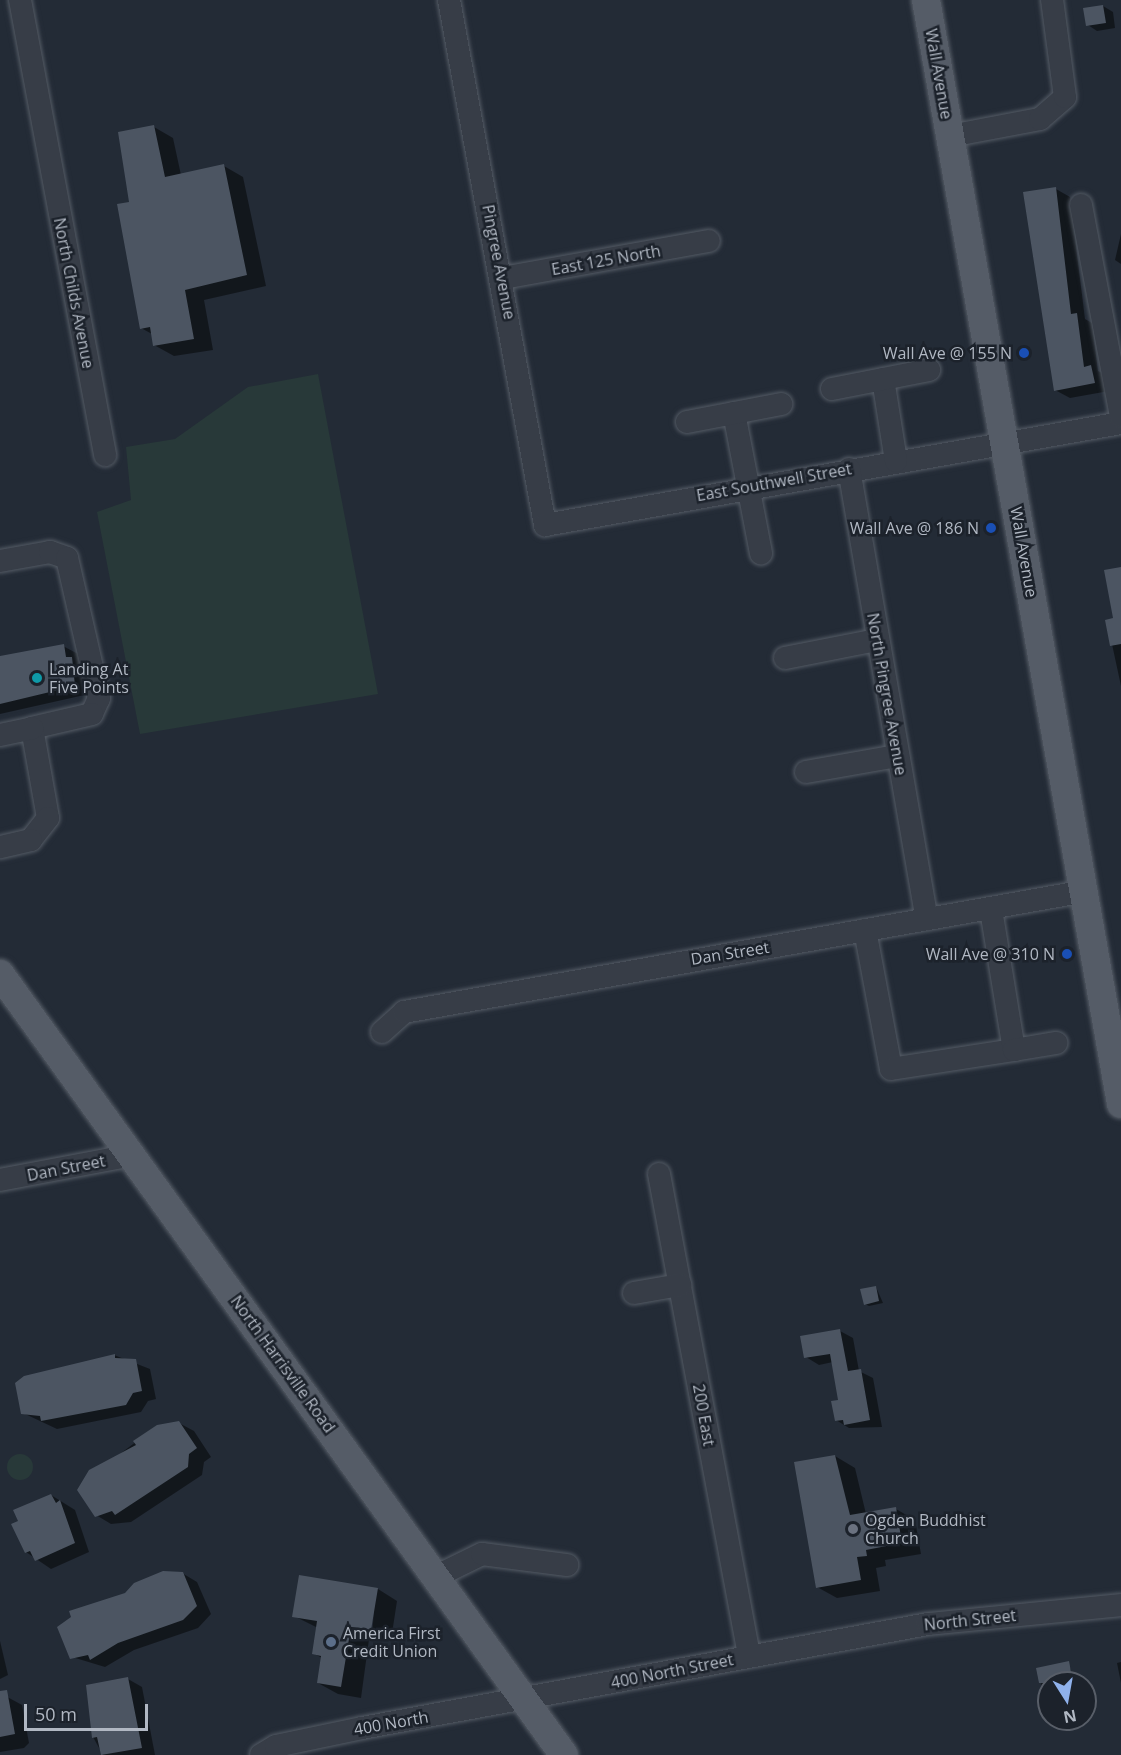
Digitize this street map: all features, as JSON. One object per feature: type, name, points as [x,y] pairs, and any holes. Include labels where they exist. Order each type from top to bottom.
[{"type":"main road","name":"Wall Avenue","points":[[926,0],[1086,891],[1121,1104]]},
{"type":"main road","name":"North Harrisville Road","points":[[0,974],[564,1755]]},
{"type":"street","name":"North Childs Avenue","points":[[20,0],[105,455]]},
{"type":"street","name":"Pingree Avenue","points":[[449,0],[503,279],[545,525]]},
{"type":"street","points":[[950,136],[1040,119],[1065,97],[1052,0]]},
{"type":"street","points":[[1081,205],[1121,416]]},
{"type":"street","name":"East 125 North","points":[[503,279],[709,241]]},
{"type":"street","points":[[832,388],[929,370]]},
{"type":"street","points":[[883,379],[896,461]]},
{"type":"street","points":[[687,422],[781,404]]},
{"type":"street","points":[[734,413],[761,553]]},
{"type":"street","name":"East Southwell Street","points":[[545,525],[849,469],[1121,423]]},
{"type":"street","name":"North Pingree Avenue","points":[[849,469],[927,919]]},
{"type":"street","points":[[0,561],[50,552],[67,558],[99,698],[93,714],[0,735]]},
{"type":"street","points":[[785,657],[877,640]]},
{"type":"street","points":[[0,847],[31,840],[48,818],[32,728]]},
{"type":"street","points":[[806,772],[897,756]]},
{"type":"street","name":"Dan Street","points":[[382,1032],[404,1012],[1086,891]]},
{"type":"street","points":[[991,909],[1014,1050]]},
{"type":"street","points":[[865,930],[891,1069],[1056,1043]]},
{"type":"street","name":"Dan Street","points":[[0,1180],[132,1155]]},
{"type":"street","name":"200 East","points":[[659,1174],[749,1656]]},
{"type":"street","points":[[634,1293],[680,1285]]},
{"type":"street","points":[[436,1576],[482,1554],[567,1565]]},
{"type":"street","name":"North Street","points":[[820,1643],[968,1618],[1121,1605]]},
{"type":"street","name":"400 North Street","points":[[524,1700],[820,1643]]},
{"type":"street","name":"400 North","points":[[261,1755],[276,1746],[362,1728],[524,1700]]},
{"type":"shaded area","points":[[318,374],[378,694],[140,734],[97,512],[131,500],[126,447],[175,439],[248,387]]},
{"type":"shaded area","points":[[20,1454],[30,1457],[33,1467],[30,1477],[20,1480],[10,1477],[7,1467],[10,1457]]},
{"type":"building","points":[[1103,5],[1106,23],[1086,26],[1083,8]]},
{"type":"building","points":[[154,125],[165,177],[224,164],[247,275],[185,290],[194,339],[153,346],[150,327],[140,329],[117,204],[129,202],[118,132]]},
{"type":"building","points":[[1056,187],[1071,314],[1077,313],[1084,367],[1091,365],[1095,383],[1054,391],[1023,192]]},
{"type":"building","points":[[1121,567],[1121,644],[1110,646],[1105,620],[1113,618],[1104,570]]},
{"type":"building","name":"Landing At Five Points","points":[[64,644],[66,657],[72,657],[75,686],[0,704],[0,656]]},
{"type":"building","points":[[876,1286],[879,1301],[864,1305],[860,1289]]},
{"type":"building","points":[[840,1329],[848,1371],[861,1369],[870,1420],[844,1425],[843,1420],[835,1421],[831,1401],[838,1400],[830,1354],[804,1358],[800,1336]]},
{"type":"building","points":[[115,1354],[115,1358],[136,1359],[142,1391],[133,1393],[126,1405],[41,1421],[40,1416],[21,1414],[15,1383],[24,1376]]},
{"type":"building","points":[[179,1421],[197,1448],[189,1454],[188,1467],[115,1515],[112,1511],[95,1517],[77,1490],[89,1470],[136,1445],[133,1441],[157,1425]]},
{"type":"building","name":"Ogden Buddhist Church","points":[[835,1455],[850,1515],[896,1507],[902,1543],[866,1550],[867,1556],[857,1557],[861,1580],[816,1588],[794,1462]]},
{"type":"building","points":[[51,1494],[56,1503],[60,1500],[75,1543],[35,1561],[30,1551],[25,1553],[11,1524],[18,1521],[13,1510]]},
{"type":"building","points":[[163,1571],[183,1572],[197,1606],[183,1620],[118,1643],[90,1660],[88,1655],[70,1659],[57,1627],[71,1617],[69,1611],[125,1593],[134,1583]]},
{"type":"building","name":"America First Credit Union","points":[[299,1575],[378,1588],[371,1630],[351,1627],[341,1687],[317,1683],[321,1656],[312,1654],[317,1621],[292,1617]]},
{"type":"building","points":[[1069,1661],[1071,1671],[1037,1671],[1037,1673],[1036,1668]]},
{"type":"building","points":[[128,1677],[142,1748],[101,1755],[97,1737],[92,1738],[86,1685]]},
{"type":"building","points":[[7,1690],[15,1734],[0,1737],[0,1691]]},
{"type":"place","name":"Wall Ave @ 155 N","points":[[1024,353]]},
{"type":"place","name":"Wall Ave @ 186 N","points":[[991,528]]},
{"type":"place","name":"Landing At Five Points","points":[[37,678]]},
{"type":"place","name":"Wall Ave @ 310 N","points":[[1067,954]]},
{"type":"place","name":"Ogden Buddhist Church","points":[[853,1529]]},
{"type":"place","name":"America First Credit Union","points":[[331,1642]]}]
